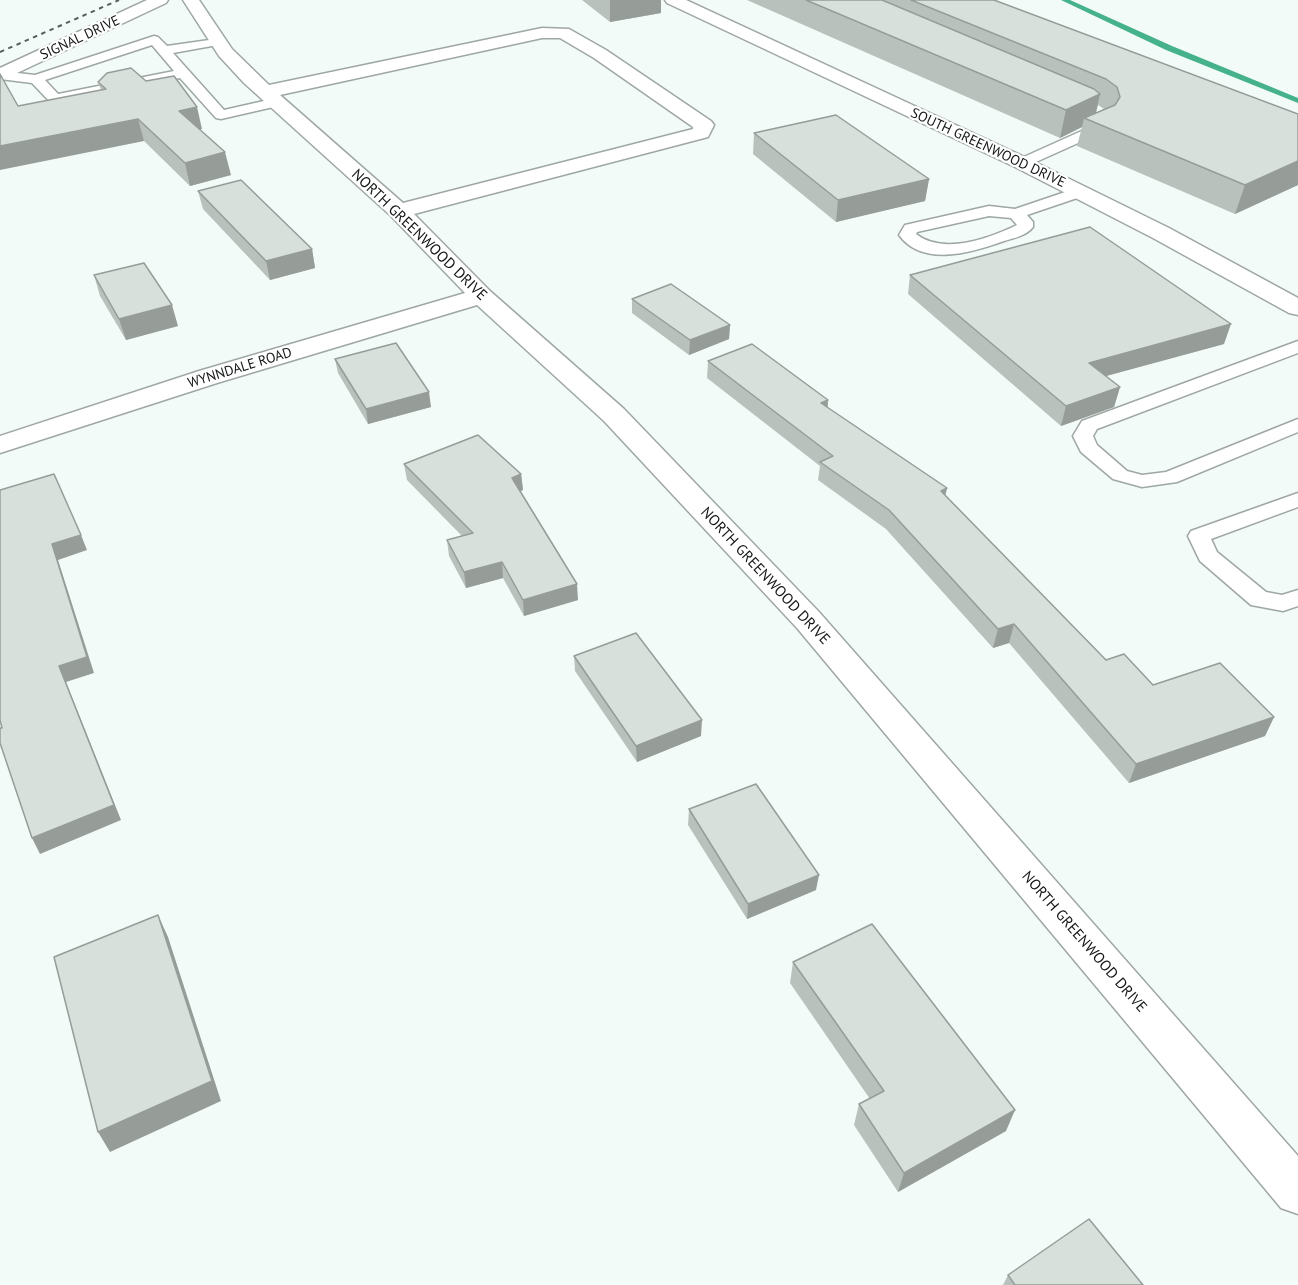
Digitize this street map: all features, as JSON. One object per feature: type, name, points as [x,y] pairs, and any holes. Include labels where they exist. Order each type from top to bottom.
[{"type":"street","name":"SIGNAL DRIVE","points":[[1,75],[160,0]]},
{"type":"street","name":"NORTH GREENWOOD DRIVE","points":[[191,0],[225,52],[271,97],[399,211],[481,296],[614,415],[808,620],[1298,1191]]},
{"type":"street","name":"SOUTH GREENWOOD DRIVE","points":[[673,0],[1022,163],[1161,233],[1298,308]]},
{"type":"street","points":[[271,97],[542,33],[563,33],[600,54],[704,125],[701,133],[399,211]]},
{"type":"street","name":"WYNNDALE ROAD","points":[[0,445],[208,377],[481,296]]},
{"type":"lane","points":[[1,75],[36,79],[154,40],[221,114],[271,97]]},
{"type":"lane","points":[[163,51],[218,41]]},
{"type":"lane","points":[[36,79],[55,99],[183,73]]},
{"type":"lane","points":[[1022,163],[1102,127],[1103,118],[1094,111]]},
{"type":"lane","points":[[1016,214],[1025,222],[1021,230],[958,248],[927,249],[913,242],[907,235],[911,228],[980,213],[1000,210],[1016,214],[1080,192]]},
{"type":"lane","points":[[1298,347],[1089,425],[1083,436],[1088,448],[1120,475],[1142,481],[1170,478],[1298,425]]},
{"type":"lane","points":[[1298,500],[1199,536],[1208,556],[1259,599],[1284,603],[1298,598]]},
{"type":"building","points":[[806,0],[882,0],[1094,89],[1100,94],[1066,110]]},
{"type":"building","points":[[911,0],[994,0],[1298,114],[1298,161],[1245,185],[1084,118],[1115,105],[1120,97],[1117,87],[1106,79]]},
{"type":"building","points":[[131,68],[146,81],[174,76],[197,107],[179,111],[225,152],[185,163],[138,119],[0,146],[0,74],[18,106],[106,89],[98,82],[107,73]]},
{"type":"building","points":[[836,115],[929,179],[838,200],[754,133]]},
{"type":"building","points":[[241,180],[312,249],[266,261],[198,191]]},
{"type":"building","points":[[1090,227],[1231,324],[1089,363],[1120,387],[1066,406],[910,275]]},
{"type":"building","points":[[144,263],[172,305],[119,319],[94,275]]},
{"type":"building","points":[[671,284],[730,325],[690,340],[632,299]]},
{"type":"building","points":[[396,343],[429,392],[366,409],[335,359]]},
{"type":"building","points":[[752,344],[828,400],[821,403],[947,488],[941,491],[1106,660],[1124,654],[1153,685],[1220,663],[1274,717],[1136,764],[1014,624],[998,629],[889,510],[820,462],[833,456],[708,361]]},
{"type":"building","points":[[478,435],[521,474],[512,478],[577,584],[523,600],[502,562],[464,572],[447,540],[473,533],[404,464]]},
{"type":"building","points":[[54,474],[81,535],[52,544],[87,657],[59,666],[114,805],[32,838],[0,743],[0,728],[2,728],[0,720],[0,490]]},
{"type":"building","points":[[636,633],[702,720],[636,746],[574,656]]},
{"type":"building","points":[[756,784],[819,875],[748,904],[689,809]]},
{"type":"building","points":[[158,915],[212,1081],[98,1132],[54,957]]},
{"type":"building","points":[[872,924],[1015,1110],[904,1173],[859,1104],[884,1091],[793,962]]},
{"type":"building","points":[[1089,1219],[1143,1285],[1015,1285],[1008,1275]]},
{"type":"waterway","points":[[1064,0],[1169,48],[1298,101]]},
{"type":"railway","points":[[0,52],[119,0]]}]
